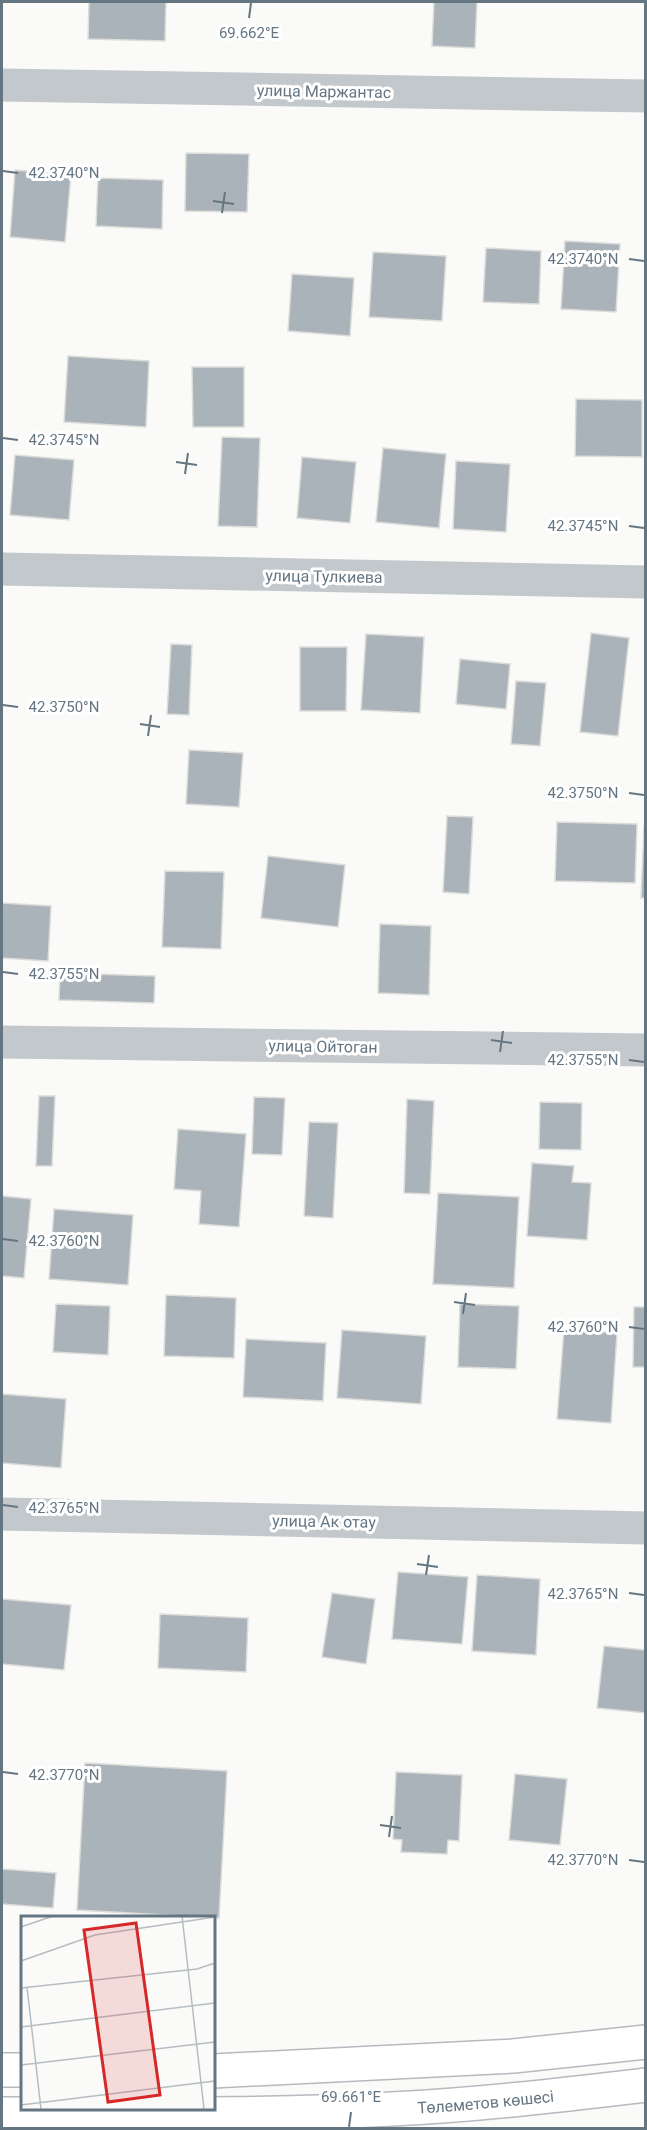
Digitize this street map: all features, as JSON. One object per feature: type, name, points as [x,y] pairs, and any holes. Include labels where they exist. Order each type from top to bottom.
[{"type":"main road","points":[[214,2071],[502,2056],[645,2042]]},
{"type":"main road","points":[[2,2070],[21,2070]]},
{"type":"main road","name":"Төлеметов көшесі","points":[[2,2114],[183,2114],[392,2109],[507,2101],[645,2085]]},
{"type":"street","name":"улица Маржантас","points":[[2,85],[645,96]]},
{"type":"street","name":"улица Тулкиева","points":[[2,569],[645,582]]},
{"type":"street","name":"улица Ойтоган","points":[[2,1042],[645,1050]]},
{"type":"street","name":"улица Ак отау","points":[[2,1515],[645,1528]]},
{"type":"building","points":[[89,2],[166,2],[165,41],[88,39]]},
{"type":"building","points":[[434,2],[477,2],[475,48],[432,46]]},
{"type":"building","points":[[186,153],[249,154],[247,212],[185,211]]},
{"type":"building","points":[[15,170],[71,175],[65,242],[10,237]]},
{"type":"building","points":[[98,178],[163,180],[162,229],[96,226]]},
{"type":"building","points":[[565,241],[620,244],[616,312],[561,309]]},
{"type":"building","points":[[486,248],[541,251],[539,304],[483,302]]},
{"type":"building","points":[[373,252],[446,256],[442,321],[369,317]]},
{"type":"building","points":[[292,274],[354,278],[350,336],[288,331]]},
{"type":"building","points":[[68,356],[149,361],[146,427],[64,422]]},
{"type":"building","points":[[192,367],[244,367],[244,427],[193,427]]},
{"type":"building","points":[[576,399],[642,400],[642,457],[575,456]]},
{"type":"building","points":[[222,437],[260,438],[257,527],[218,526]]},
{"type":"building","points":[[383,448],[446,454],[439,528],[376,522]]},
{"type":"building","points":[[15,455],[74,460],[69,520],[10,515]]},
{"type":"building","points":[[302,457],[356,462],[350,523],[297,518]]},
{"type":"building","points":[[456,461],[510,464],[506,532],[453,529]]},
{"type":"building","points":[[591,633],[629,638],[618,736],[580,732]]},
{"type":"building","points":[[366,634],[424,637],[420,713],[361,710]]},
{"type":"building","points":[[171,644],[192,645],[189,715],[167,714]]},
{"type":"building","points":[[300,647],[347,647],[346,711],[300,711]]},
{"type":"building","points":[[460,659],[510,664],[506,709],[456,704]]},
{"type":"building","points":[[516,681],[546,683],[540,746],[511,744]]},
{"type":"building","points":[[189,750],[243,753],[239,807],[186,804]]},
{"type":"building","points":[[447,816],[473,817],[469,894],[443,892]]},
{"type":"building","points":[[557,822],[637,824],[635,883],[555,881]]},
{"type":"building","points":[[644,826],[646,826],[646,898],[641,898]]},
{"type":"building","points":[[268,856],[345,865],[338,927],[261,918]]},
{"type":"building","points":[[165,871],[224,872],[221,949],[162,947]]},
{"type":"building","points":[[2,903],[51,906],[48,961],[2,958]]},
{"type":"building","points":[[380,924],[431,926],[429,995],[378,993]]},
{"type":"building","points":[[60,973],[155,976],[154,1003],[59,1000]]},
{"type":"building","points":[[39,1096],[55,1096],[52,1166],[36,1166]]},
{"type":"building","points":[[254,1097],[285,1098],[282,1155],[252,1154]]},
{"type":"building","points":[[407,1099],[434,1101],[430,1194],[404,1193]]},
{"type":"building","points":[[540,1102],[582,1103],[581,1150],[539,1149]]},
{"type":"building","points":[[309,1122],[338,1123],[333,1218],[304,1216]]},
{"type":"building","points":[[178,1129],[246,1134],[239,1227],[199,1224],[201,1191],[174,1189]]},
{"type":"building","points":[[532,1163],[574,1166],[572,1182],[591,1183],[587,1240],[527,1236]]},
{"type":"building","points":[[438,1193],[519,1197],[514,1288],[433,1284]]},
{"type":"building","points":[[2,1196],[31,1199],[24,1278],[2,1276]]},
{"type":"building","points":[[54,1209],[133,1215],[128,1285],[49,1279]]},
{"type":"building","points":[[166,1295],[236,1298],[234,1358],[164,1356]]},
{"type":"building","points":[[56,1304],[110,1306],[108,1355],[53,1352]]},
{"type":"building","points":[[460,1304],[519,1306],[516,1369],[458,1367]]},
{"type":"building","points":[[634,1307],[646,1307],[646,1367],[633,1367]]},
{"type":"building","points":[[564,1329],[617,1333],[611,1423],[557,1419]]},
{"type":"building","points":[[342,1330],[426,1336],[421,1404],[337,1398]]},
{"type":"building","points":[[246,1339],[326,1343],[323,1401],[243,1397]]},
{"type":"building","points":[[2,1394],[66,1399],[61,1468],[2,1463]]},
{"type":"building","points":[[398,1572],[468,1577],[462,1644],[392,1639]]},
{"type":"building","points":[[477,1575],[540,1579],[536,1655],[472,1651]]},
{"type":"building","points":[[332,1593],[375,1599],[366,1664],[322,1657]]},
{"type":"building","points":[[2,1599],[71,1605],[64,1670],[2,1664]]},
{"type":"building","points":[[160,1614],[248,1618],[246,1672],[158,1668]]},
{"type":"building","points":[[604,1646],[646,1650],[646,1713],[597,1708]]},
{"type":"building","points":[[85,1763],[227,1771],[219,1918],[77,1910]]},
{"type":"building","points":[[396,1772],[462,1775],[459,1841],[448,1840],[447,1854],[401,1852],[402,1840],[393,1839]]},
{"type":"building","points":[[515,1774],[567,1779],[560,1845],[509,1840]]},
{"type":"building","points":[[2,1869],[56,1873],[53,1908],[2,1904]]}]
